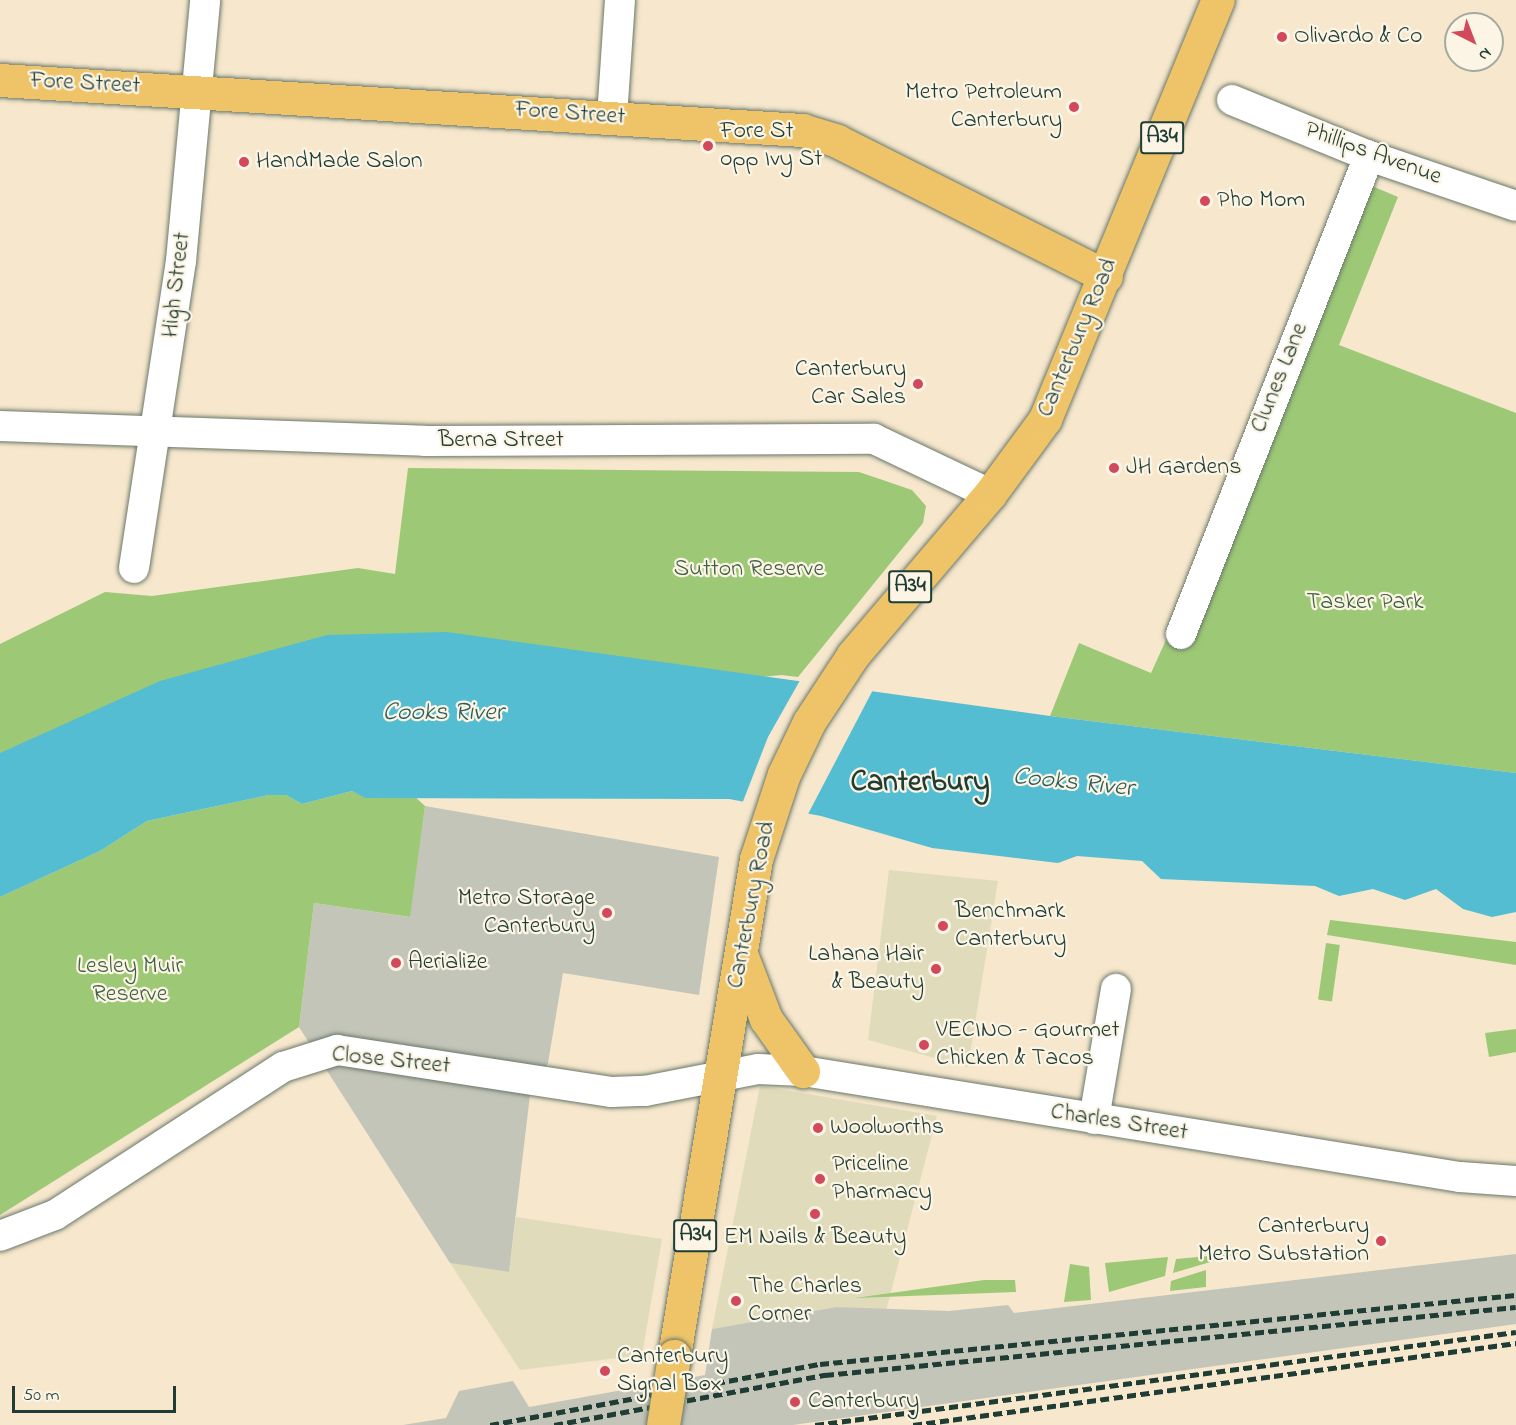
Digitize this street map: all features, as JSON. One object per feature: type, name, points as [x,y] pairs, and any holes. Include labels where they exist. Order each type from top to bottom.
[{"type":"main road","name":"Canterbury Road","points":[[663,1425],[756,859],[794,749],[833,683],[990,494],[1058,394],[1218,0]]},
{"type":"main road","name":"Fore Street","points":[[0,80],[199,90],[802,130],[837,141],[1106,276]]},
{"type":"main road","points":[[741,952],[766,1019],[803,1071]]},
{"type":"street","name":"High Street","points":[[134,568],[158,432],[199,90],[206,0]]},
{"type":"street","points":[[612,117],[620,0]]},
{"type":"street","name":"Phillips Avenue","points":[[1232,100],[1369,156],[1516,206]]},
{"type":"street","name":"Clunes Lane","points":[[1181,634],[1369,156]]},
{"type":"street","name":"Berna Street","points":[[0,426],[424,441],[874,440],[990,494]]},
{"type":"street","points":[[1094,1119],[1116,989]]},
{"type":"street","name":"Close Street","points":[[0,1236],[55,1215],[168,1139],[310,1054],[337,1050],[612,1092],[645,1091],[722,1075]]},
{"type":"street","name":"Charles Street","points":[[722,1075],[758,1069],[803,1071],[1460,1177],[1516,1180]]},
{"type":"shaded area","points":[[425,806],[719,857],[699,995],[563,973],[548,1063],[530,1095],[509,1272],[450,1263],[299,1027],[314,903],[409,917]]},
{"type":"shaded area","points":[[889,870],[998,881],[968,1067],[868,1040]]},
{"type":"shaded area","points":[[760,1086],[937,1116],[886,1311],[836,1307],[712,1329]]},
{"type":"shaded area","points":[[516,1217],[662,1239],[642,1355],[520,1370],[450,1263],[509,1272]]},
{"type":"shaded area","points":[[1516,1254],[1516,1324],[793,1425],[403,1425],[446,1418],[459,1391],[513,1381],[529,1407],[705,1375],[712,1329],[836,1307],[949,1311],[1008,1305],[1014,1313]]},
{"type":"green space","name":"Tasker Park","points":[[1372,186],[1398,197],[1339,345],[1516,413],[1516,773],[1050,716],[1079,643],[1151,673]]},
{"type":"green space","name":"Sutton Reserve","points":[[408,468],[859,472],[912,490],[926,506],[923,523],[798,677],[781,675],[0,753],[0,644],[105,592],[152,596],[358,568],[395,574]]},
{"type":"green space","name":"Lesley Muir Reserve","points":[[352,791],[366,798],[414,796],[425,806],[410,917],[314,903],[299,1027],[0,1215],[0,897],[100,851],[147,821],[269,795],[286,795],[302,804]]},
{"type":"green space","points":[[1330,920],[1516,942],[1516,965],[1327,935]]},
{"type":"green space","points":[[1326,943],[1340,945],[1332,1001],[1318,999]]},
{"type":"green space","points":[[1516,1029],[1516,1052],[1489,1057],[1485,1033]]},
{"type":"green space","points":[[1241,1253],[1173,1273],[1176,1259]]},
{"type":"green space","points":[[1168,1257],[1165,1276],[1109,1292],[1105,1263]]},
{"type":"green space","points":[[1070,1264],[1089,1267],[1091,1300],[1064,1302]]},
{"type":"green space","points":[[1206,1270],[1206,1287],[1170,1291],[1171,1281]]},
{"type":"green space","points":[[984,1280],[1015,1280],[1016,1292],[855,1298]]},
{"type":"water","name":"Cooks River","points":[[447,632],[1050,716],[1516,773],[1516,912],[1492,917],[1463,909],[1436,889],[1405,900],[1373,889],[1339,896],[1315,886],[1161,879],[1142,861],[1077,856],[1058,863],[932,848],[821,816],[729,799],[365,798],[352,791],[302,804],[286,795],[269,795],[147,821],[100,851],[0,897],[0,753],[160,681],[327,635]]},
{"type":"pier","points":[[803,675],[875,686],[807,816],[742,804],[768,737]]},
{"type":"railway","points":[[490,1425],[820,1364],[1516,1295]]},
{"type":"railway","points":[[554,1425],[825,1375],[1516,1307]]},
{"type":"railway","points":[[815,1425],[1516,1332]]},
{"type":"railway","points":[[913,1425],[1516,1343]]},
{"type":"place","name":"Olivardo & Co","points":[[1282,37]]},
{"type":"place","name":"Metro Petroleum Canterbury","points":[[1074,107]]},
{"type":"place","name":"Fore St opp Ivy St","points":[[708,146]]},
{"type":"place","name":"HandMade Salon","points":[[244,162]]},
{"type":"place","name":"Pho Mom","points":[[1205,201]]},
{"type":"place","name":"Canterbury Car Sales","points":[[918,384]]},
{"type":"place","name":"JH Gardens","points":[[1114,468]]},
{"type":"place","name":"Metro Storage Canterbury","points":[[607,913]]},
{"type":"place","name":"Benchmark Canterbury","points":[[943,926]]},
{"type":"place","name":"Aerialize","points":[[396,963]]},
{"type":"place","name":"Lahana Hair & Beauty","points":[[936,969]]},
{"type":"place","name":"VECINO - Gourmet Chicken & Tacos","points":[[924,1045]]},
{"type":"place","name":"Woolworths","points":[[818,1128]]},
{"type":"place","name":"Priceline Pharmacy","points":[[820,1179]]},
{"type":"place","name":"EM Nails & Beauty","points":[[815,1214]]},
{"type":"place","name":"Canterbury Metro Substation","points":[[1381,1241]]},
{"type":"place","name":"The Charles Corner","points":[[736,1301]]},
{"type":"place","name":"Canterbury Signal Box","points":[[605,1371]]},
{"type":"place","name":"Canterbury","points":[[795,1402]]},
{"type":"district","name":"Canterbury","points":[[920,783]]}]
